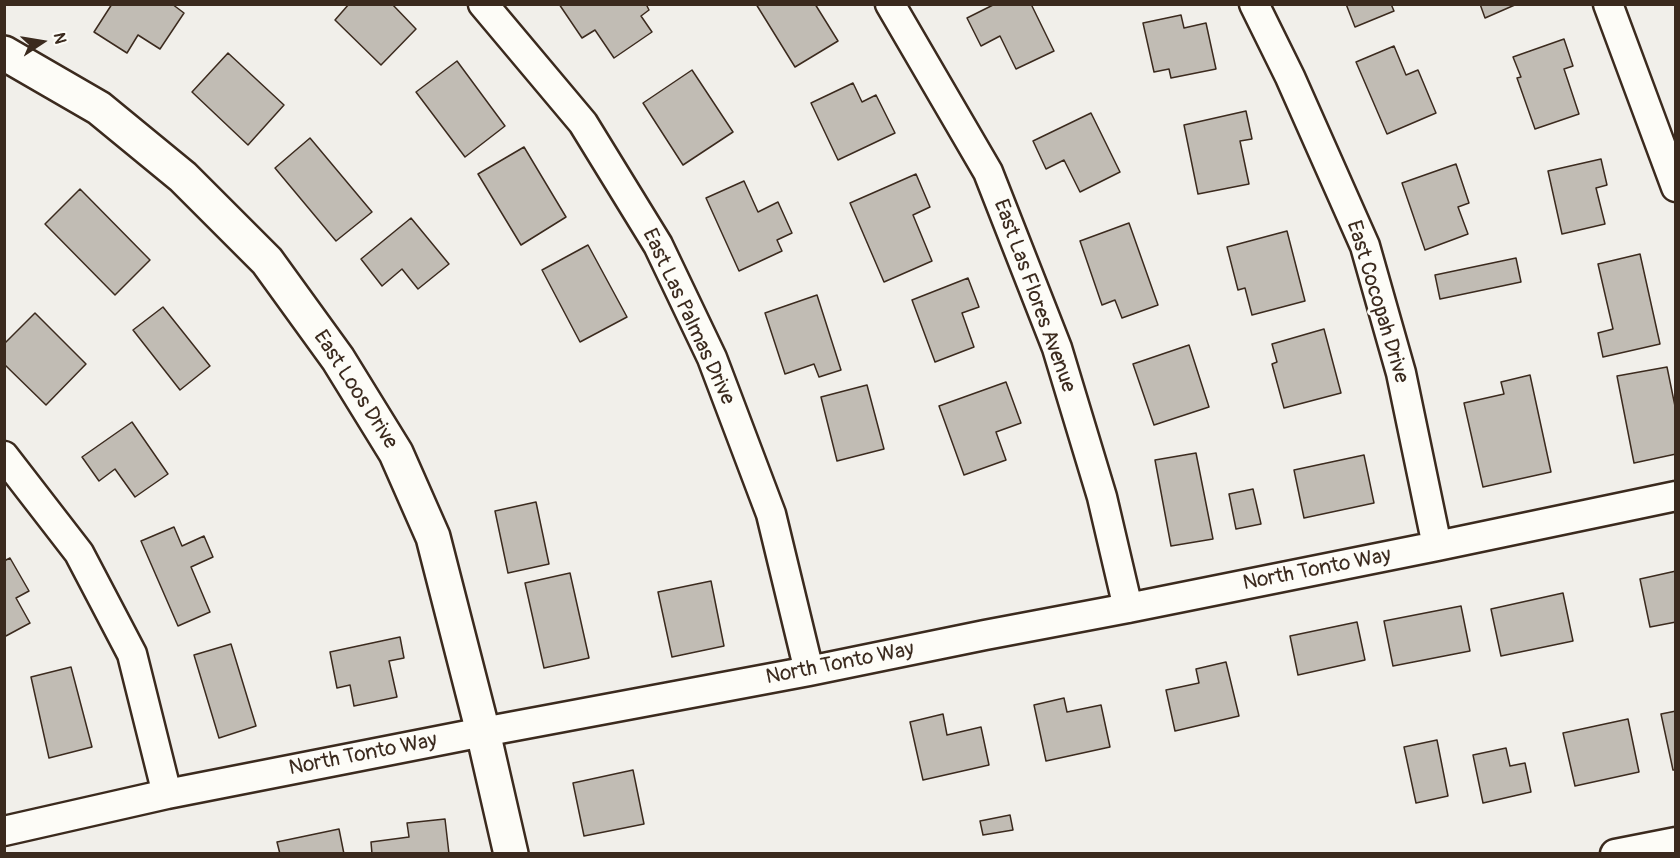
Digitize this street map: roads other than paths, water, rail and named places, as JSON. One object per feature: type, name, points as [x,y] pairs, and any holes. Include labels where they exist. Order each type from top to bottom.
[{"type":"street","name":"East Las Palmas Drive","points":[[483,4],[583,123],[658,245],[712,358],[771,514],[809,671]]},
{"type":"street","name":"East Las Flores Avenue","points":[[890,4],[988,172],[1057,348],[1102,497],[1128,608]]},
{"type":"street","name":"East Cocopah Drive","points":[[1254,4],[1290,77],[1365,246],[1401,373],[1437,546]]},
{"type":"street","points":[[1608,4],[1676,187]]},
{"type":"street","name":"East Loos Drive","points":[[4,53],[99,108],[183,177],[267,261],[338,359],[396,453],[432,537],[483,732],[511,854]]},
{"type":"street","points":[[4,456],[79,553],[132,654],[167,794]]},
{"type":"street","name":"North Tonto Way","points":[[4,831],[167,794],[809,671],[1676,496]]},
{"type":"street","points":[[1615,854],[1676,842]]}]
